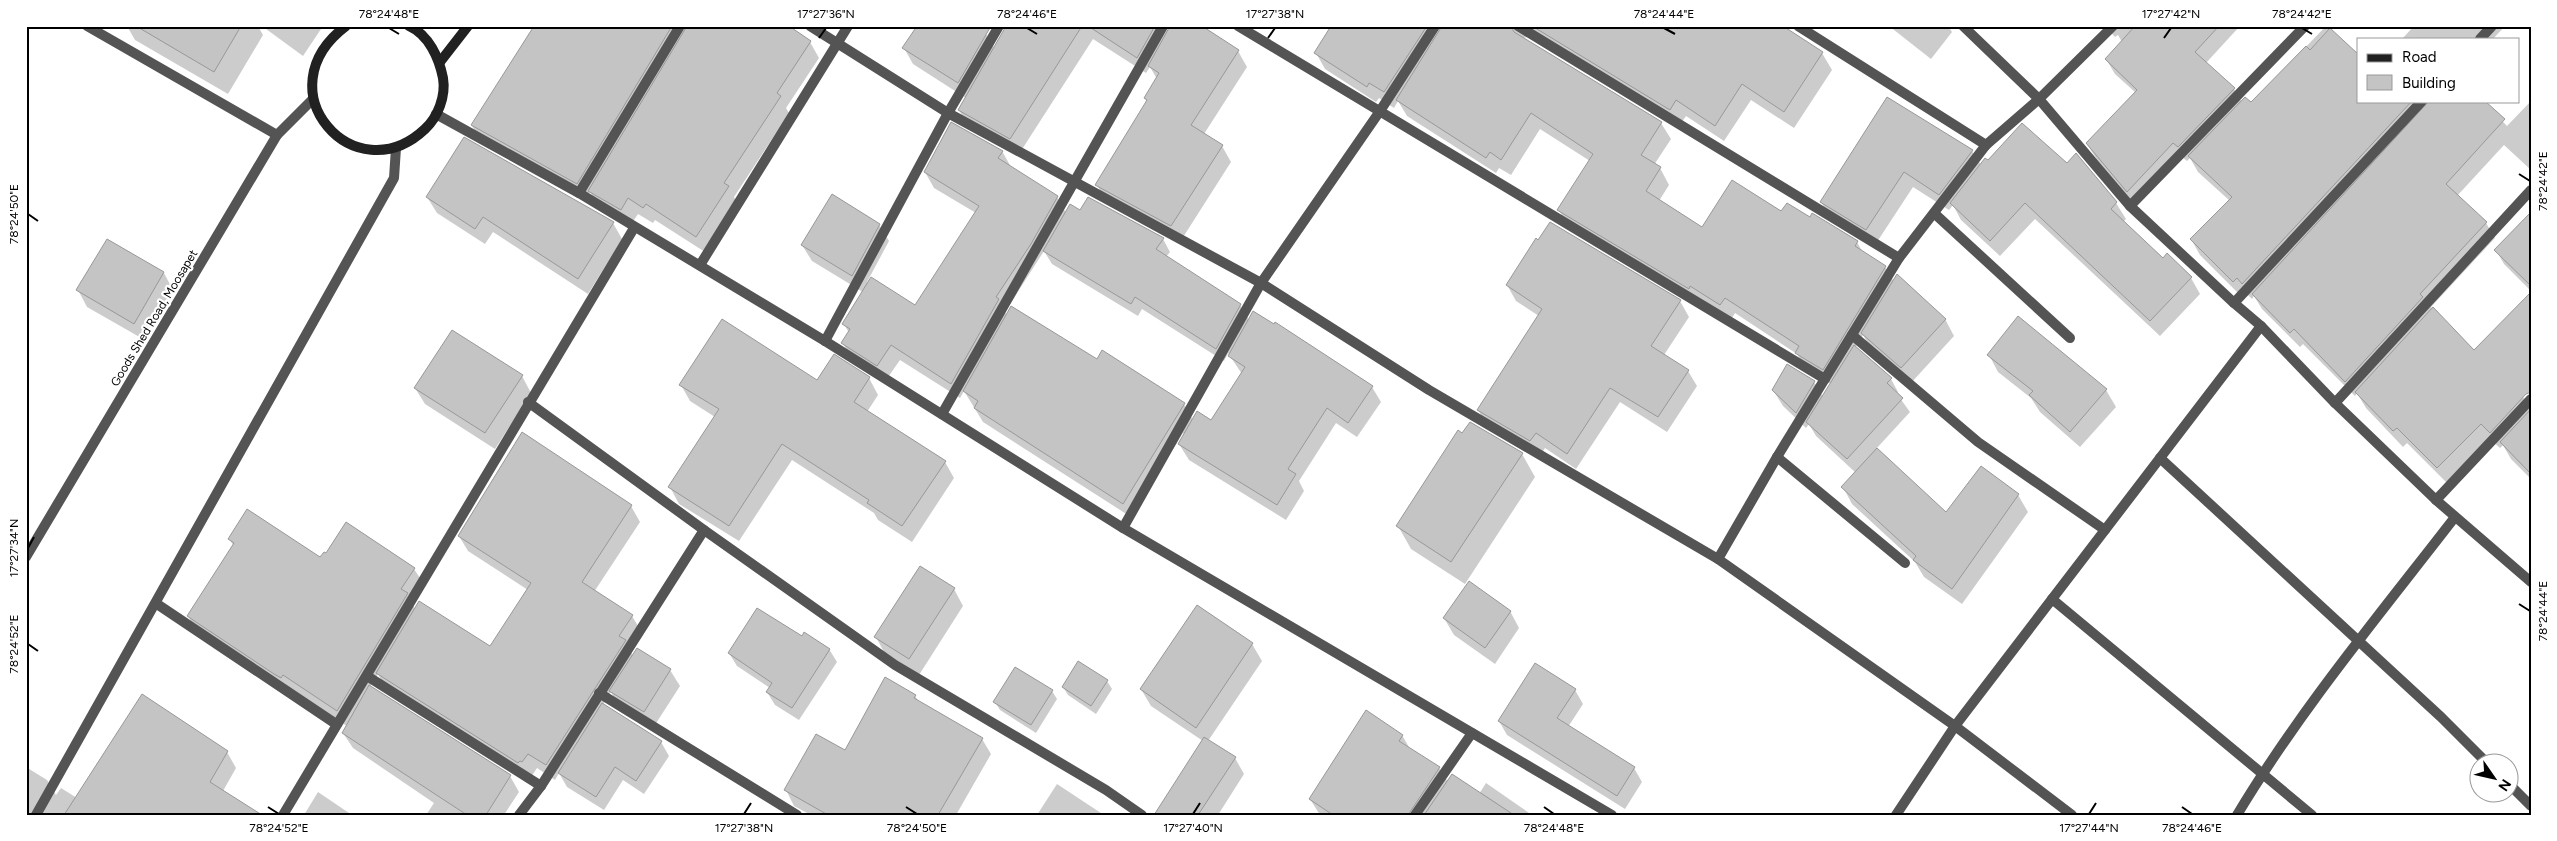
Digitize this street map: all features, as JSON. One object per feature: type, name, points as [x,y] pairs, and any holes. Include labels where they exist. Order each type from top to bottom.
[{"type":"street","points":[[87,26],[277,135]]},
{"type":"street","points":[[346,26],[331,38],[318,55],[312,77],[313,99],[322,120],[336,136],[354,146],[375,151],[396,148],[415,139],[431,124],[440,105],[444,83],[440,62],[430,43],[409,26]]},
{"type":"street","points":[[440,62],[468,26]]},
{"type":"street","points":[[579,193],[680,26]]},
{"type":"street","points":[[810,26],[948,113],[1261,283],[1429,390],[1718,559],[1954,726],[2072,815]]},
{"type":"street","points":[[700,265],[848,26]]},
{"type":"street","points":[[825,341],[948,113],[1000,26]]},
{"type":"street","points":[[942,414],[1163,26]]},
{"type":"street","points":[[1238,26],[1825,379]]},
{"type":"street","points":[[1123,528],[1261,283],[1380,112],[1435,26]]},
{"type":"street","points":[[1518,26],[1899,258]]},
{"type":"street","points":[[1798,26],[1986,145]]},
{"type":"street","points":[[1963,26],[2039,99],[2130,206],[2234,303],[2262,326],[2335,402],[2436,500],[2531,582]]},
{"type":"street","points":[[1718,559],[1777,457],[1899,258],[1935,214],[1986,145],[2039,99],[2113,26]]},
{"type":"street","points":[[2130,206],[2305,26]]},
{"type":"street","points":[[2481,38],[2492,26]]},
{"type":"street","name":"Goods Shed Road, Moosapet","points":[[26,557],[277,135],[313,99]]},
{"type":"street","points":[[2234,303],[2421,102]]},
{"type":"street","points":[[436,114],[579,193],[634,228],[700,265],[1123,528],[1612,815]]},
{"type":"street","points":[[36,815],[157,604],[394,178],[396,148]]},
{"type":"street","points":[[2335,402],[2531,190]]},
{"type":"street","points":[[1935,214],[2070,338]]},
{"type":"street","points":[[283,815],[528,402],[634,228]]},
{"type":"street","points":[[1896,815],[1954,726],[2262,326]]},
{"type":"street","points":[[1852,335],[1978,442],[2105,530]]},
{"type":"street","points":[[2436,500],[2531,399]]},
{"type":"street","points":[[528,402],[704,530],[895,665],[1106,790],[1142,815]]},
{"type":"street","points":[[1777,457],[1905,563]]},
{"type":"street","points":[[2160,458],[2359,641],[2478,754]]},
{"type":"street","points":[[2237,815],[2262,773],[2359,641],[2455,517]]},
{"type":"street","points":[[519,815],[541,786],[704,530]]},
{"type":"street","points":[[2052,599],[2312,815]]},
{"type":"street","points":[[157,604],[336,724]]},
{"type":"street","points":[[367,676],[541,786]]},
{"type":"street","points":[[599,693],[797,815]]},
{"type":"street","points":[[1415,815],[1472,733]]},
{"type":"street","points":[[2520,795],[2531,806]]},
{"type":"building","points":[[136,26],[241,26],[214,72]]},
{"type":"building","points":[[534,26],[672,26],[577,184],[471,125]]},
{"type":"building","points":[[687,26],[789,26],[811,41],[777,93],[781,96],[724,183],[729,186],[696,237],[646,204],[643,208],[628,198],[621,210],[588,191]]},
{"type":"building","points":[[917,26],[991,26],[958,83],[902,48]]},
{"type":"building","points":[[1006,26],[1082,26],[1010,139],[958,110]]},
{"type":"building","points":[[1088,26],[1155,26],[1137,58]]},
{"type":"building","points":[[1170,26],[1202,26],[1239,50],[1191,125],[1223,145],[1171,226],[1095,185],[1147,100],[1144,98],[1159,73],[1148,66]]},
{"type":"building","points":[[1331,26],[1427,26],[1384,92],[1369,83],[1367,87],[1314,53]]},
{"type":"building","points":[[1442,26],[1511,26],[1514,32],[1662,122],[1641,155],[1661,167],[1646,191],[1702,227],[1732,180],[1781,211],[1787,203],[1810,217],[1812,213],[1858,241],[1855,246],[1886,266],[1823,370],[1795,353],[1799,346],[1725,298],[1720,305],[1690,286],[1689,289],[1557,210],[1593,154],[1531,113],[1501,160],[1490,152],[1486,158],[1396,100]]},
{"type":"building","points":[[1532,26],[1783,26],[1823,52],[1784,112],[1742,84],[1715,126],[1676,100],[1670,110]]},
{"type":"building","points":[[2135,26],[2219,26],[2195,52],[2235,88],[2178,147],[2173,143],[2127,192],[2086,143],[2137,90],[2105,59]]},
{"type":"building","points":[[2330,28],[2357,53],[2357,102],[2411,102],[2242,284],[2237,278],[2233,282],[2190,239],[2232,197],[2188,156],[2245,97],[2251,102],[2306,46],[2310,50]]},
{"type":"building","points":[[1887,97],[1973,150],[1939,195],[1904,172],[1866,230],[1820,202]]},
{"type":"building","points":[[2428,102],[2486,102],[2505,119],[2446,184],[2487,222],[2420,294],[2423,297],[2345,382],[2294,329],[2290,333],[2252,294]]},
{"type":"building","points":[[951,122],[1003,151],[998,158],[1058,196],[1031,244],[996,297],[999,299],[951,384],[891,345],[877,366],[841,343],[850,329],[842,324],[871,277],[915,305],[979,206],[924,172]]},
{"type":"building","points":[[2022,123],[2067,163],[2076,153],[2117,202],[2111,209],[2163,258],[2167,253],[2192,277],[2150,321],[2025,203],[1990,241],[1950,203],[1985,158],[1988,160]]},
{"type":"building","points":[[464,137],[614,222],[578,279],[483,217],[475,229],[426,197]]},
{"type":"building","points":[[832,194],[880,224],[852,276],[801,245]]},
{"type":"building","points":[[1088,197],[1164,238],[1156,249],[1241,304],[1216,349],[1135,297],[1131,304],[1043,251],[1070,204],[1080,210]]},
{"type":"building","points":[[2531,212],[2531,286],[2494,250]]},
{"type":"building","points":[[1550,222],[1681,300],[1651,346],[1689,370],[1658,417],[1610,388],[1567,454],[1536,433],[1530,441],[1477,410],[1542,309],[1506,285],[1536,238],[1538,240]]},
{"type":"building","points":[[107,239],[164,272],[134,324],[76,290]]},
{"type":"building","points":[[1897,274],[1946,319],[1901,368],[1861,333]]},
{"type":"building","points":[[2531,292],[2531,392],[2526,394],[2490,433],[2481,424],[2437,468],[2397,428],[2393,431],[2355,392],[2433,307],[2474,350]]},
{"type":"building","points":[[1011,306],[1097,359],[1102,350],[1185,403],[1123,504],[974,408],[978,401],[963,391]]},
{"type":"building","points":[[1253,311],[1274,324],[1275,322],[1373,386],[1348,423],[1327,408],[1288,469],[1296,474],[1277,505],[1178,444],[1197,411],[1211,420],[1245,367],[1228,356]]},
{"type":"building","points":[[2018,316],[2107,389],[2070,432],[2029,395],[2033,391],[1987,355]]},
{"type":"building","points":[[722,319],[817,380],[834,354],[870,377],[854,402],[946,461],[902,526],[867,503],[869,500],[782,444],[729,526],[668,487],[719,409],[679,385]]},
{"type":"building","points":[[452,330],[523,375],[485,433],[414,388]]},
{"type":"building","points":[[1854,345],[1892,378],[1887,383],[1903,398],[1847,459],[1806,422]]},
{"type":"building","points":[[1787,364],[1815,381],[1796,413],[1772,390]]},
{"type":"building","points":[[2531,409],[2531,474],[2500,442]]},
{"type":"building","points":[[1470,422],[1523,453],[1451,562],[1396,526],[1458,430],[1462,433]]},
{"type":"building","points":[[522,432],[632,505],[582,582],[633,615],[619,636],[626,640],[546,765],[528,754],[522,762],[518,763],[376,673],[419,601],[490,646],[531,583],[458,536]]},
{"type":"building","points":[[1877,448],[1946,512],[1981,466],[2019,494],[1952,589],[1913,560],[1916,556],[1841,487]]},
{"type":"building","points":[[247,509],[320,557],[324,552],[326,553],[346,522],[415,568],[401,589],[408,593],[337,711],[283,675],[281,678],[274,674],[187,616],[234,543],[228,539]]},
{"type":"building","points":[[920,566],[955,588],[909,659],[874,637]]},
{"type":"building","points":[[1469,581],[1511,611],[1485,648],[1443,618]]},
{"type":"building","points":[[1197,605],[1253,643],[1196,728],[1140,689]]},
{"type":"building","points":[[757,608],[802,636],[804,632],[830,649],[792,708],[766,692],[772,683],[728,653]]},
{"type":"building","points":[[637,648],[671,669],[644,712],[609,691]]},
{"type":"building","points":[[1078,661],[1108,680],[1091,706],[1062,687]]},
{"type":"building","points":[[1535,663],[1576,689],[1557,718],[1635,767],[1617,796],[1498,721]]},
{"type":"building","points":[[1015,667],[1053,690],[1031,725],[993,702]]},
{"type":"building","points":[[885,677],[916,695],[914,698],[983,738],[938,815],[828,815],[784,790],[816,734],[845,750]]},
{"type":"building","points":[[369,685],[511,775],[486,815],[467,815],[342,733]]},
{"type":"building","points":[[142,694],[228,751],[210,782],[262,815],[64,815]]},
{"type":"building","points":[[602,703],[662,741],[636,781],[615,767],[596,797],[558,773]]},
{"type":"building","points":[[1366,710],[1403,735],[1399,741],[1440,767],[1408,815],[1333,815],[1309,799]]},
{"type":"building","points":[[1204,737],[1236,757],[1198,815],[1154,815]]},
{"type":"building","points":[[1452,774],[1514,815],[1424,815]]}]
